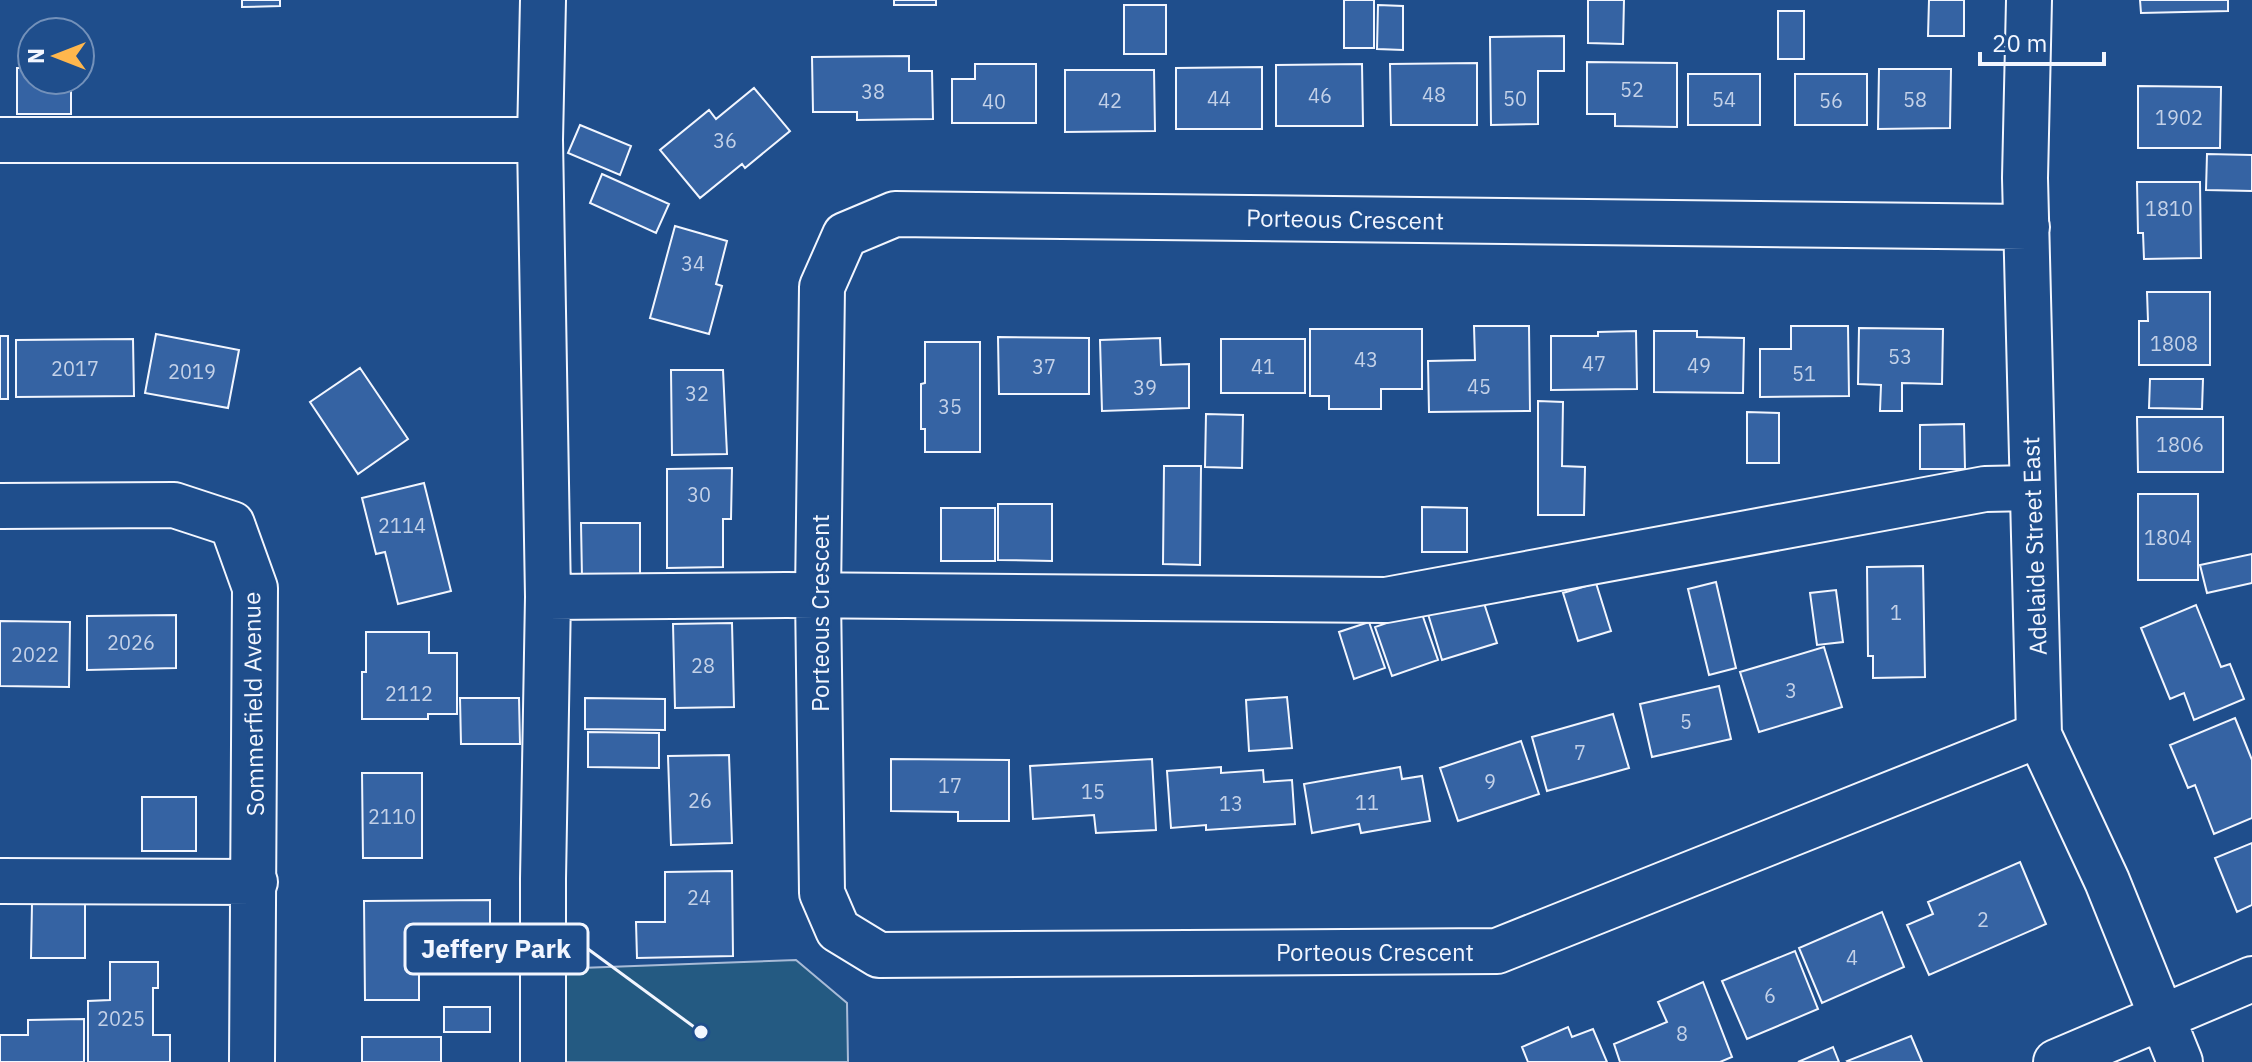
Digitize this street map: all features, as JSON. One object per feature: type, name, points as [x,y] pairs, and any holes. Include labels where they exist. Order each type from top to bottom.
[{"type":"street","points":[[543,0],[540,140],[548,597],[543,1062]]},
{"type":"street","name":"Adelaide Street East","points":[[2029,0],[2027,227],[2039,735],[2107,881],[2180,1062]]},
{"type":"street","points":[[0,140],[540,140]]},
{"type":"street","name":"Porteous Crescent","points":[[2027,227],[895,214],[845,235],[822,287],[818,595],[822,893],[838,930],[879,955],[1497,951],[2039,735]]},
{"type":"street","points":[[548,597],[818,595],[1386,600],[1985,489],[2032,488]]},
{"type":"street","name":"Sommerfield Avenue","points":[[0,506],[174,505],[232,524],[255,588],[255,882]]},
{"type":"street","points":[[0,881],[255,882],[252,1062]]},
{"type":"street","points":[[2056,1062],[2252,979]]},
{"type":"shaded area","points":[[796,960],[847,1003],[848,1062],[556,1062],[553,969]]},
{"type":"building","points":[[242,0],[280,0],[280,6],[242,7]]},
{"type":"building","points":[[894,0],[936,0],[936,5],[894,5]]},
{"type":"building","points":[[1344,0],[1374,0],[1374,48],[1344,48]]},
{"type":"building","points":[[1588,0],[1624,0],[1623,44],[1588,43]]},
{"type":"building","points":[[1929,0],[1964,0],[1964,36],[1928,36]]},
{"type":"building","points":[[2140,0],[2228,0],[2228,11],[2141,13]]},
{"type":"building","points":[[1124,5],[1166,5],[1166,54],[1124,54]]},
{"type":"building","points":[[1378,5],[1403,6],[1403,50],[1377,49]]},
{"type":"building","points":[[1778,11],[1804,11],[1804,59],[1778,59]]},
{"type":"building","points":[[1564,36],[1564,71],[1538,71],[1538,124],[1491,125],[1490,37]]},
{"type":"building","points":[[909,56],[909,71],[932,71],[933,119],[857,120],[857,112],[813,112],[812,57]]},
{"type":"building","points":[[1587,62],[1677,63],[1677,127],[1615,126],[1615,114],[1587,114]]},
{"type":"building","points":[[1477,63],[1477,125],[1391,125],[1390,64]]},
{"type":"building","points":[[975,64],[1036,64],[1036,123],[952,123],[952,79],[975,79]]},
{"type":"building","points":[[1362,64],[1363,126],[1276,126],[1276,65]]},
{"type":"building","points":[[1262,67],[1262,129],[1176,129],[1176,68]]},
{"type":"building","points":[[1879,69],[1951,69],[1950,128],[1878,129]]},
{"type":"building","points":[[1065,70],[1154,70],[1155,131],[1065,132]]},
{"type":"building","points":[[1688,74],[1760,74],[1760,125],[1688,125]]},
{"type":"building","points":[[1795,74],[1867,74],[1867,125],[1795,125]]},
{"type":"building","points":[[2138,86],[2221,87],[2220,148],[2138,148]]},
{"type":"building","points":[[754,88],[790,131],[745,168],[742,164],[700,198],[660,150],[709,110],[716,119]]},
{"type":"building","points":[[17,96],[71,96],[71,114],[17,114]]},
{"type":"building","points":[[580,125],[631,146],[620,175],[568,153]]},
{"type":"building","points":[[2207,154],[2252,155],[2252,191],[2206,190]]},
{"type":"building","points":[[602,174],[669,204],[656,233],[590,203]]},
{"type":"building","points":[[2137,182],[2200,182],[2201,258],[2144,259],[2143,233],[2138,233]]},
{"type":"building","points":[[675,226],[727,241],[716,284],[722,286],[709,334],[650,318]]},
{"type":"building","points":[[2147,292],[2210,292],[2210,365],[2139,365],[2139,321],[2148,321]]},
{"type":"building","points":[[1474,326],[1529,326],[1530,411],[1429,412],[1428,361],[1475,360]]},
{"type":"building","points":[[1791,326],[1848,326],[1849,396],[1760,397],[1760,349],[1791,349]]},
{"type":"building","points":[[1859,328],[1943,329],[1942,384],[1902,383],[1902,411],[1880,411],[1881,385],[1858,384]]},
{"type":"building","points":[[1310,329],[1422,329],[1422,389],[1381,389],[1381,409],[1329,409],[1329,396],[1310,396]]},
{"type":"building","points":[[1636,331],[1637,389],[1551,390],[1551,336],[1598,336],[1598,332]]},
{"type":"building","points":[[1654,331],[1697,331],[1697,337],[1744,338],[1743,393],[1654,392]]},
{"type":"building","points":[[156,334],[239,350],[228,408],[145,393]]},
{"type":"building","points":[[0,336],[8,336],[8,399],[0,399]]},
{"type":"building","points":[[998,337],[1089,338],[1089,394],[999,394]]},
{"type":"building","points":[[1160,338],[1161,365],[1189,364],[1189,408],[1102,411],[1100,340]]},
{"type":"building","points":[[133,339],[134,396],[16,397],[16,340]]},
{"type":"building","points":[[1221,339],[1305,339],[1305,393],[1221,393]]},
{"type":"building","points":[[925,342],[980,342],[980,452],[925,452],[925,429],[921,429],[921,384],[925,383]]},
{"type":"building","points":[[360,368],[408,439],[358,474],[310,402]]},
{"type":"building","points":[[671,370],[723,370],[727,454],[672,455]]},
{"type":"building","points":[[2150,379],[2203,379],[2202,409],[2149,408]]},
{"type":"building","points":[[1538,401],[1563,402],[1562,466],[1585,467],[1584,515],[1538,515]]},
{"type":"building","points":[[1747,412],[1779,413],[1779,463],[1747,463]]},
{"type":"building","points":[[1206,414],[1243,415],[1242,468],[1205,467]]},
{"type":"building","points":[[2137,417],[2223,417],[2223,472],[2138,472]]},
{"type":"building","points":[[1964,424],[1965,469],[1920,469],[1920,425]]},
{"type":"building","points":[[1164,466],[1201,466],[1200,565],[1163,564]]},
{"type":"building","points":[[732,468],[731,519],[723,519],[723,567],[667,568],[667,469]]},
{"type":"building","points":[[424,483],[451,591],[398,604],[385,552],[376,554],[362,498]]},
{"type":"building","points":[[2138,494],[2198,494],[2198,580],[2138,580]]},
{"type":"building","points":[[998,504],[1052,504],[1052,561],[998,560]]},
{"type":"building","points":[[1422,507],[1467,508],[1467,552],[1422,552]]},
{"type":"building","points":[[941,508],[995,508],[995,561],[941,561]]},
{"type":"building","points":[[581,523],[640,523],[640,578],[582,578]]},
{"type":"building","points":[[2252,554],[2252,583],[2207,593],[2200,565]]},
{"type":"building","points":[[1923,566],[1925,677],[1873,678],[1873,656],[1868,656],[1867,567]]},
{"type":"building","points":[[1716,582],[1736,668],[1709,675],[1688,589]]},
{"type":"building","points":[[1596,583],[1611,631],[1578,641],[1563,593]]},
{"type":"building","points":[[1836,590],[1843,642],[1817,645],[1810,593]]},
{"type":"building","points":[[1482,597],[1497,643],[1442,660],[1428,614]]},
{"type":"building","points":[[2196,605],[2221,667],[2230,664],[2244,699],[2194,720],[2184,693],[2170,699],[2141,628]]},
{"type":"building","points":[[1421,611],[1438,660],[1392,676],[1375,627]]},
{"type":"building","points":[[176,615],[176,668],[87,670],[87,616]]},
{"type":"building","points":[[0,621],[70,622],[69,687],[0,686]]},
{"type":"building","points":[[1369,622],[1385,668],[1354,679],[1339,632]]},
{"type":"building","points":[[732,623],[734,707],[675,708],[673,624]]},
{"type":"building","points":[[366,632],[429,632],[429,653],[457,653],[457,714],[428,714],[428,719],[362,719]]},
{"type":"building","points":[[1824,647],[1842,707],[1759,732],[1740,672]]},
{"type":"building","points":[[1719,686],[1731,739],[1652,757],[1640,704]]},
{"type":"building","points":[[1287,697],[1292,748],[1249,751],[1246,700]]},
{"type":"building","points":[[460,698],[519,698],[520,744],[461,744]]},
{"type":"building","points":[[585,698],[665,699],[665,730],[585,729]]},
{"type":"building","points":[[1613,714],[1629,768],[1547,791],[1532,737]]},
{"type":"building","points":[[2235,718],[2252,760],[2252,818],[2214,834],[2195,785],[2188,788],[2170,745]]},
{"type":"building","points":[[588,732],[659,733],[659,768],[588,767]]},
{"type":"building","points":[[1521,741],[1539,794],[1458,821],[1440,768]]},
{"type":"building","points":[[729,755],[732,843],[671,845],[668,756]]},
{"type":"building","points":[[891,759],[1009,760],[1009,821],[958,821],[958,812],[891,811]]},
{"type":"building","points":[[1152,759],[1156,830],[1096,833],[1094,815],[1033,819],[1030,766]]},
{"type":"building","points":[[1221,767],[1221,773],[1263,770],[1264,782],[1292,780],[1295,824],[1206,830],[1206,825],[1171,828],[1167,771]]},
{"type":"building","points":[[1400,767],[1402,779],[1422,776],[1430,821],[1361,833],[1359,824],[1312,833],[1304,784]]},
{"type":"building","points":[[362,773],[422,773],[422,858],[363,858]]},
{"type":"building","points":[[142,797],[196,797],[196,851],[142,851]]},
{"type":"building","points":[[2252,843],[2252,905],[2237,912],[2215,858]]},
{"type":"building","points":[[2020,862],[2046,924],[1929,975],[1907,925],[1933,914],[1928,902]]},
{"type":"building","points":[[732,871],[733,956],[637,958],[636,922],[665,922],[665,872]]},
{"type":"building","points":[[490,900],[490,931],[419,932],[419,1000],[365,1000],[364,901]]},
{"type":"building","points":[[32,904],[85,904],[85,958],[31,958]]},
{"type":"building","points":[[1882,912],[1904,967],[1822,1003],[1799,948]]},
{"type":"building","points":[[1795,951],[1818,1009],[1747,1039],[1722,981]]},
{"type":"building","points":[[110,962],[158,962],[158,988],[153,988],[153,1035],[170,1035],[170,1062],[88,1062],[88,1001],[110,1000]]},
{"type":"building","points":[[1703,982],[1732,1057],[1720,1062],[1620,1062],[1614,1044],[1667,1022],[1658,1002]]},
{"type":"building","points":[[444,1007],[490,1007],[490,1032],[444,1032]]},
{"type":"building","points":[[84,1019],[84,1062],[0,1062],[0,1035],[28,1035],[28,1020]]},
{"type":"building","points":[[1568,1027],[1572,1037],[1593,1029],[1607,1062],[1528,1062],[1522,1047]]},
{"type":"building","points":[[1911,1036],[1922,1062],[1847,1061]]},
{"type":"building","points":[[362,1037],[441,1037],[441,1062],[362,1062]]},
{"type":"building","points":[[1833,1047],[1839,1062],[1798,1062]]},
{"type":"place","name":"Jeffery Park","points":[[701,1032]]}]
